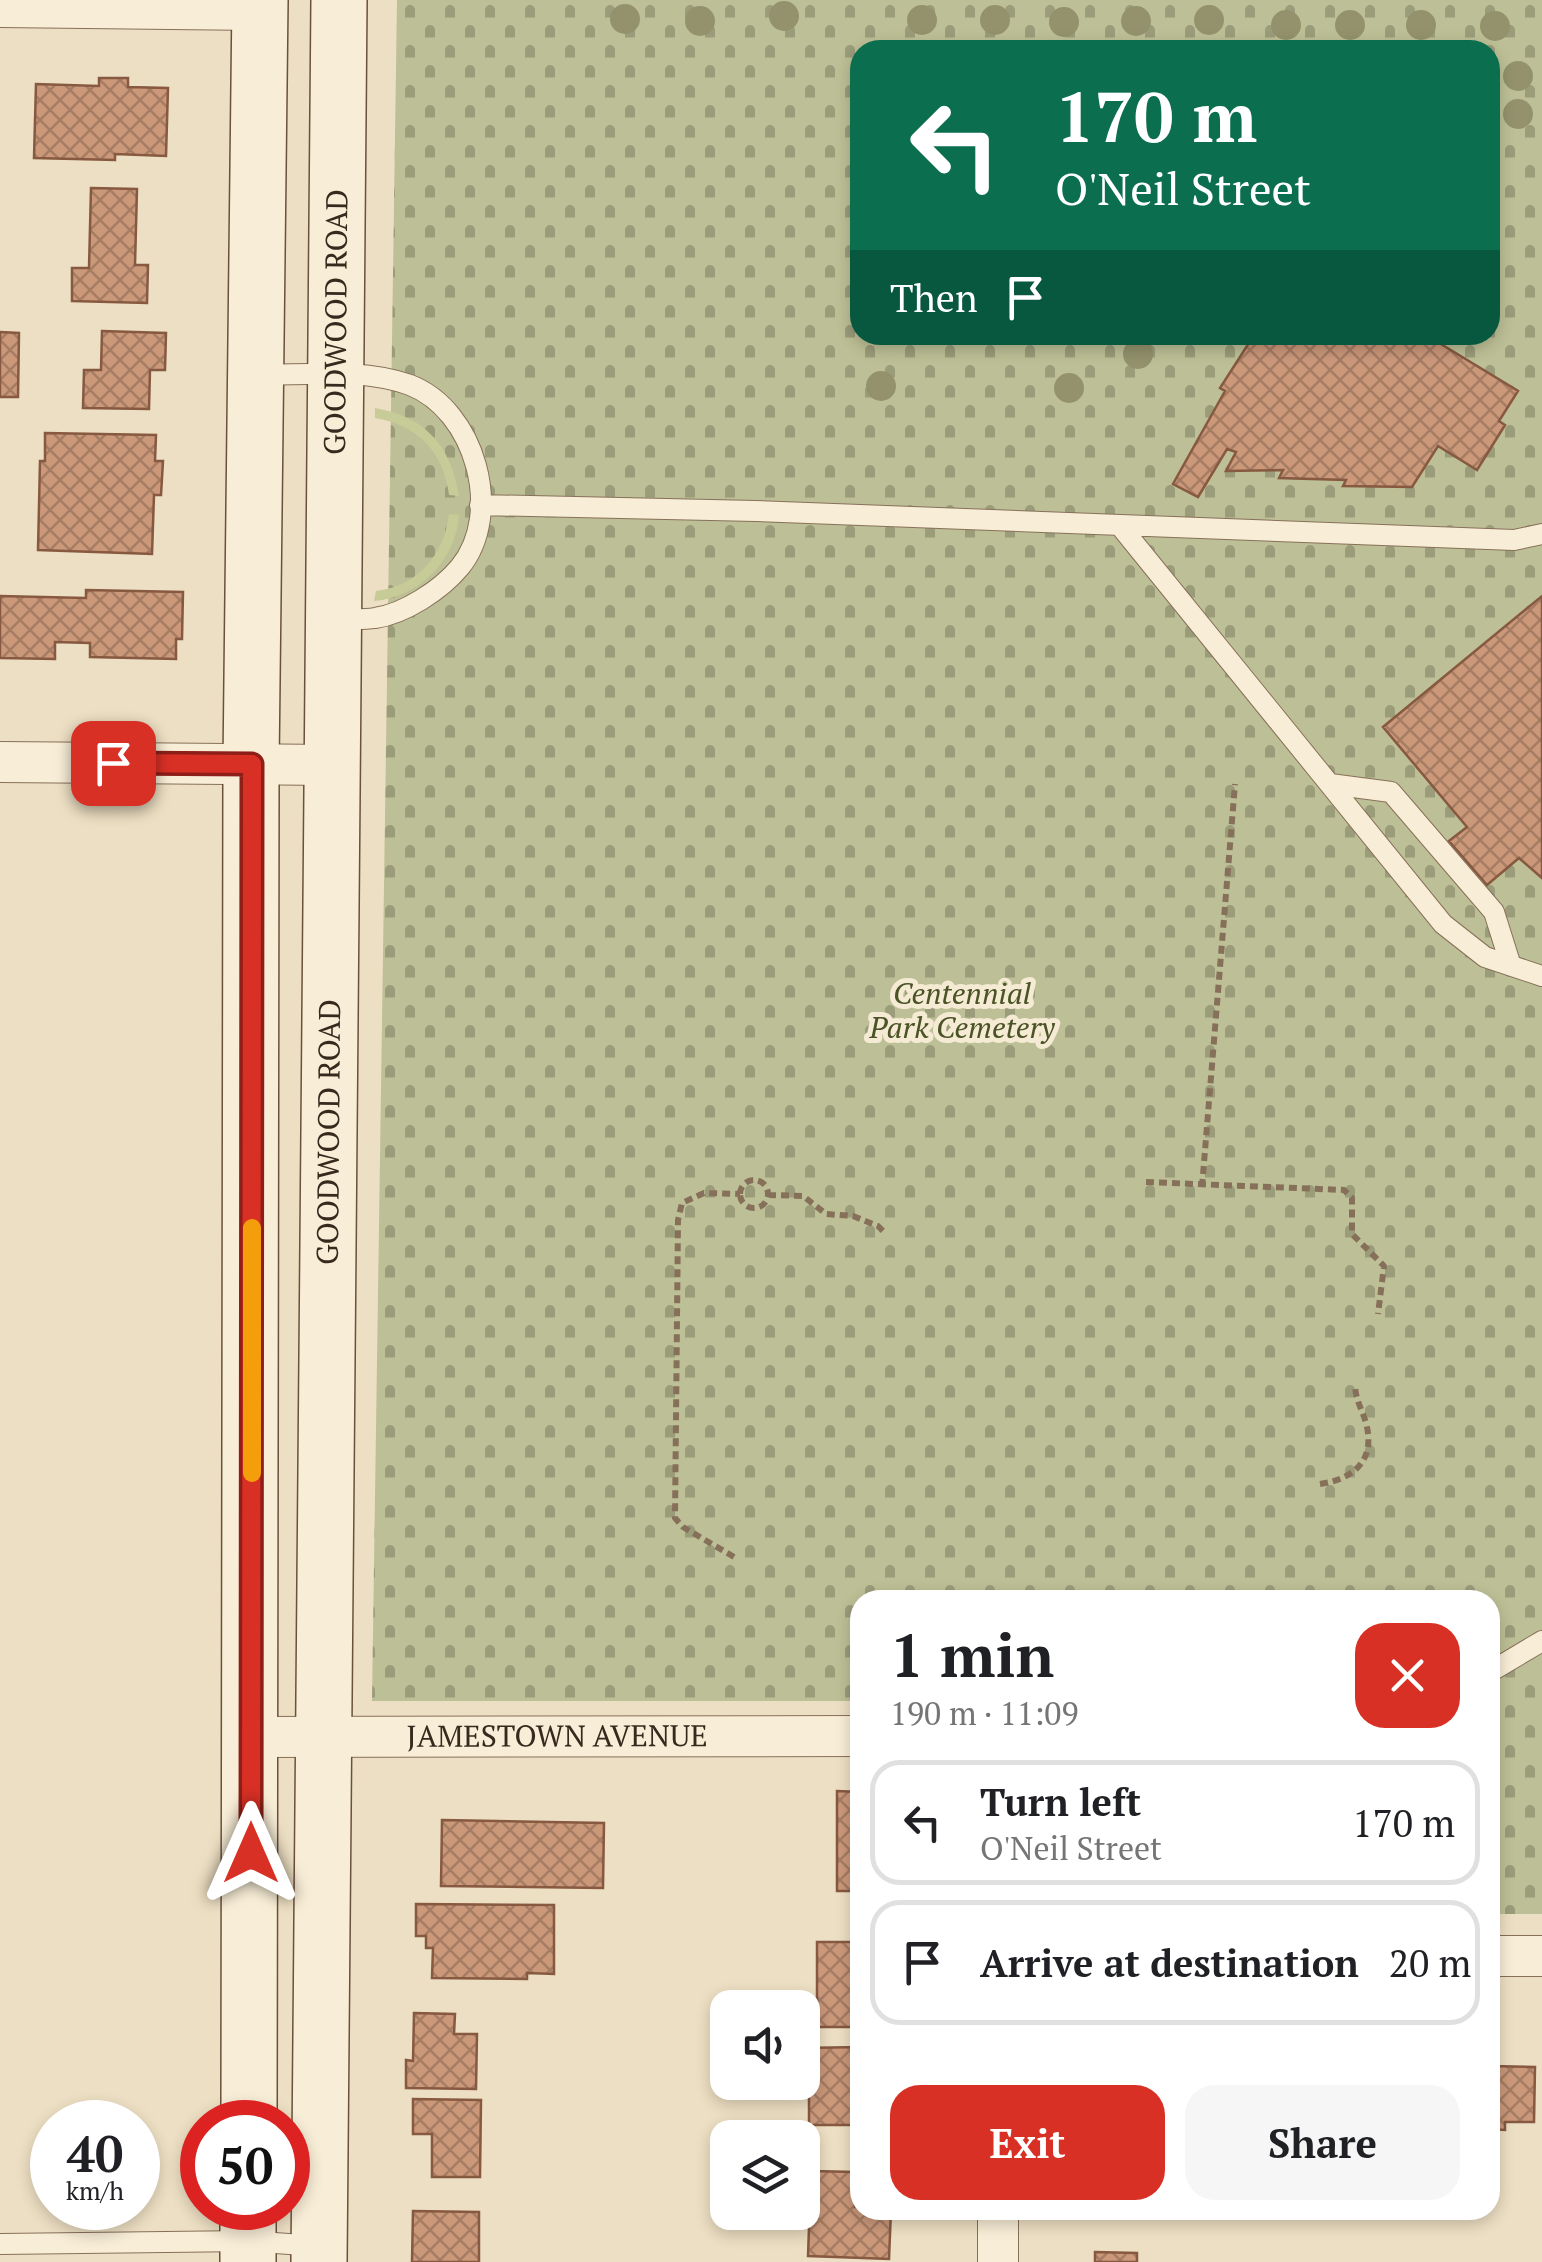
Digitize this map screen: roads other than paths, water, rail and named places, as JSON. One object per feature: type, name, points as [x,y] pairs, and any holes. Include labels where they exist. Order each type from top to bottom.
[{"type":"main road","name":"GOODWOOD ROAD","points":[[319,2254],[338,0]]},
{"type":"main road","points":[[248,2100],[252,764],[260,5]]},
{"type":"street","points":[[0,7],[260,5]]},
{"type":"street","points":[[0,762],[330,766]]},
{"type":"street","name":"JAMESTOWN AVENUE","points":[[252,1737],[850,1736]]},
{"type":"street","points":[[1500,1956],[1542,1956]]},
{"type":"street","points":[[998,2220],[998,2262]]},
{"type":"lane","points":[[256,374],[377,377],[412,386],[440,402],[460,425],[474,455],[480,504],[475,534],[461,566],[437,588],[408,606],[377,618],[332,619]]},
{"type":"lane","points":[[480,504],[1514,540],[1542,534]]},
{"type":"lane","points":[[1122,527],[1443,924],[1485,957],[1542,976]]},
{"type":"lane","points":[[1330,784],[1392,792],[1494,912],[1511,966]]},
{"type":"lane","points":[[1500,1666],[1542,1640]]},
{"type":"lane","points":[[0,2244],[248,2237],[319,2254]]},
{"type":"park label","name":"Centennial Park Cemetery","points":[[962,1011]]}]
